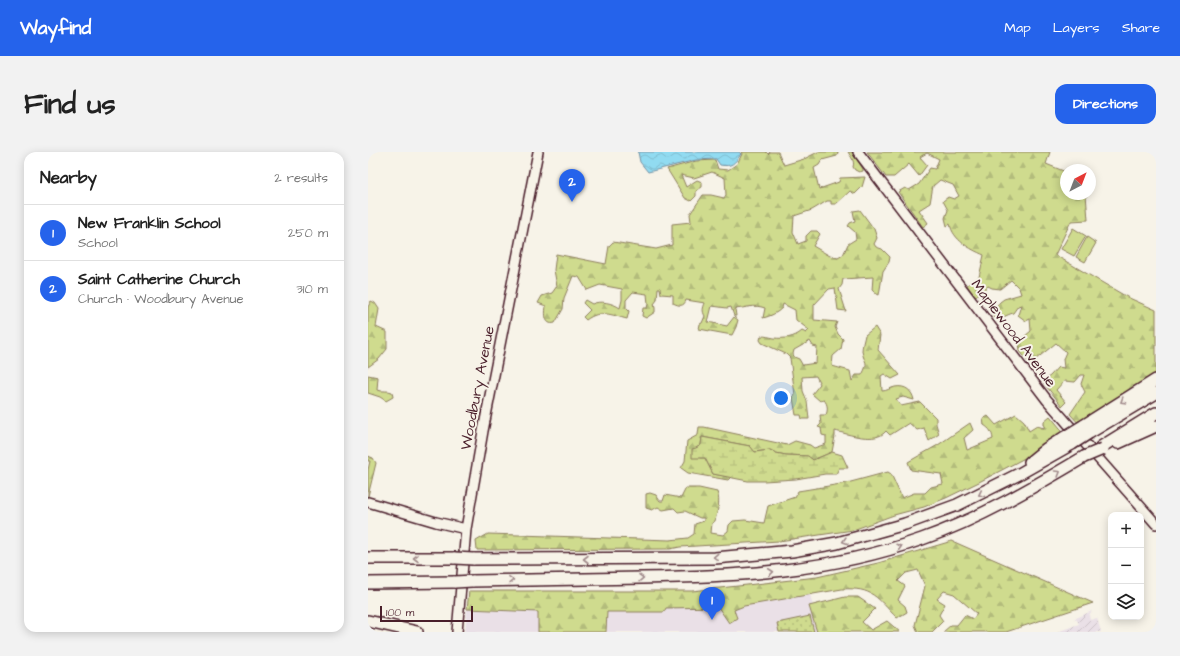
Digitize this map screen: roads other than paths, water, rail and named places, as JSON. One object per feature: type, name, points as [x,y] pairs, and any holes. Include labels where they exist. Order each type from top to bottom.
[{"type":"highway","points":[[368,558],[700,558],[758,555],[837,543],[905,524],[957,505],[1016,476],[1156,380]]},
{"type":"highway","points":[[1086,429],[1156,393]]},
{"type":"highway","points":[[1102,448],[1156,414]]},
{"type":"highway","points":[[368,583],[705,577],[784,570],[838,562],[898,547],[962,524],[1031,488],[1084,457],[1156,426]]},
{"type":"highway","points":[[368,621],[417,632]]},
{"type":"street","name":"Woodbury Avenue","points":[[457,632],[466,529],[483,431],[538,152]]},
{"type":"street","name":"Maplewood Avenue","points":[[858,152],[1047,400],[1156,524]]},
{"type":"street","points":[[368,502],[436,522],[466,529]]},
{"type":"water","points":[[638,152],[739,152],[741,154],[732,164],[727,166],[720,165],[716,159],[696,160],[648,172],[640,162]]},
{"type":"place","name":"Saint Catherine Church","points":[[572,202]]},
{"type":"place","name":"New Franklin School","points":[[712,620]]}]
